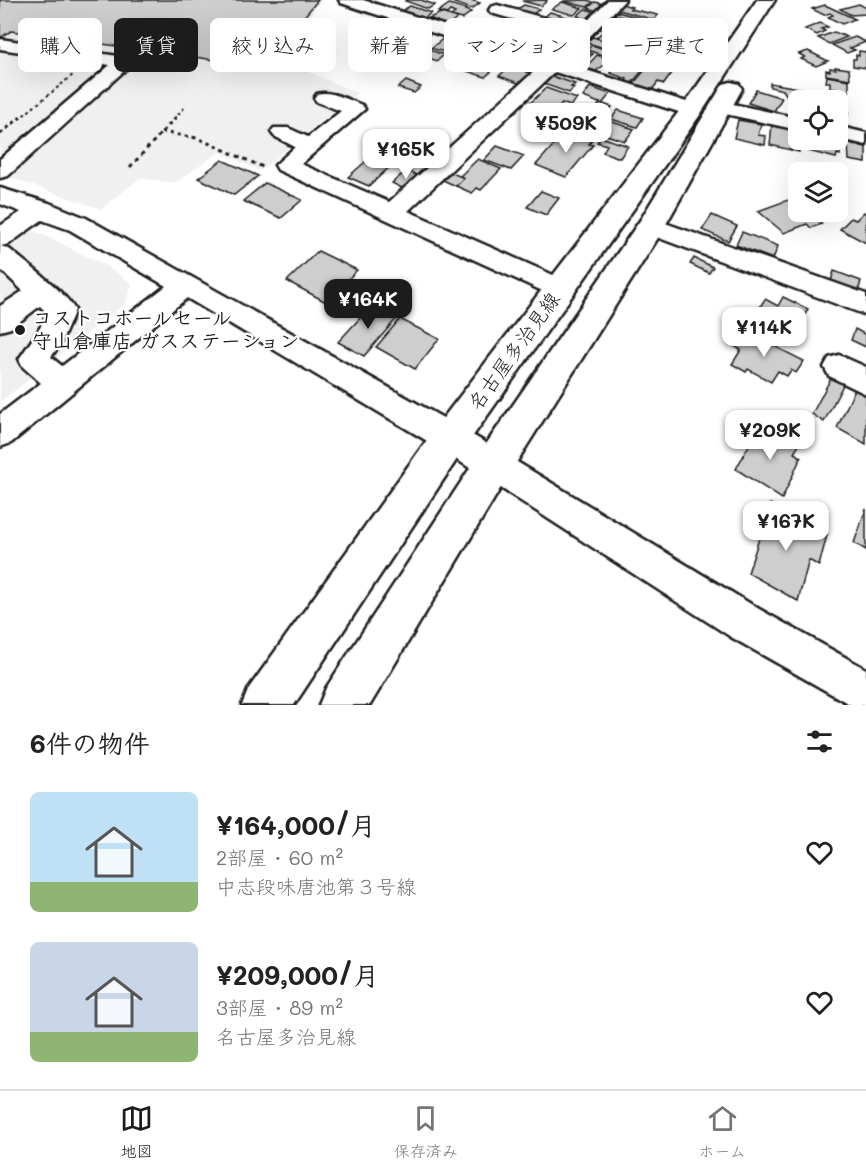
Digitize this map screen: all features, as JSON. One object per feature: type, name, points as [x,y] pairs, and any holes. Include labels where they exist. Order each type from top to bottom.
[{"type":"main road","name":"名古屋多治見線","points":[[343,705],[493,466],[651,226],[706,108],[766,0]]},
{"type":"main road","name":"名古屋多治見線","points":[[266,705],[450,438],[560,289],[790,0]]},
{"type":"street","points":[[347,0],[386,5],[444,29]]},
{"type":"street","points":[[590,28],[618,0]]},
{"type":"street","points":[[361,18],[386,5]]},
{"type":"street","points":[[492,12],[517,18]]},
{"type":"street","points":[[0,44],[125,62],[8,164]]},
{"type":"street","points":[[391,213],[544,72]]},
{"type":"street","points":[[577,72],[706,108],[788,122]]},
{"type":"street","points":[[324,98],[355,109],[286,165],[560,289]]},
{"type":"street","points":[[281,132],[310,146]]},
{"type":"street","points":[[848,135],[866,139]]},
{"type":"street","points":[[0,196],[78,224],[450,438],[745,623],[866,691]]},
{"type":"street","points":[[0,238],[41,209]]},
{"type":"street","points":[[651,226],[866,304]]},
{"type":"street","points":[[0,255],[62,310],[51,335],[33,359],[62,383]]},
{"type":"street","points":[[0,433],[184,285]]},
{"type":"street","points":[[1,320],[42,291]]},
{"type":"street","points":[[839,367],[866,381]]},
{"type":"path","points":[[130,167],[184,107]]},
{"type":"path","points":[[161,132],[197,138],[266,169],[286,165]]},
{"type":"shaded area","points":[[0,0],[322,0],[307,18],[210,18],[210,72],[308,72],[357,93],[260,171],[219,152],[175,183],[140,178],[101,209],[0,174]]},
{"type":"shaded area","points":[[0,218],[48,237],[106,266],[132,283],[126,303],[0,402]]},
{"type":"building","points":[[0,0],[318,0],[303,18],[210,18],[210,59],[198,58],[198,18],[114,18],[114,46],[102,44],[102,18],[18,18],[18,32],[11,31],[0,38]]},
{"type":"building","points":[[421,0],[435,5],[428,9],[405,1]]},
{"type":"building","points":[[453,0],[471,0],[480,3],[472,9],[454,3],[456,1]]},
{"type":"building","points":[[522,1],[547,1],[541,6]]},
{"type":"building","points":[[563,1],[593,2],[587,7]]},
{"type":"building","points":[[562,2],[582,8],[574,15],[552,9]]},
{"type":"building","points":[[595,2],[604,4],[597,11],[588,8]]},
{"type":"building","points":[[449,4],[471,12],[463,18],[458,18],[451,16],[455,13],[450,11],[447,14],[438,12]]},
{"type":"building","points":[[622,4],[632,7],[630,9],[658,15],[656,18],[647,18],[619,10]]},
{"type":"building","points":[[859,4],[866,8],[866,14],[851,15],[840,9]]},
{"type":"building","points":[[524,5],[539,9],[531,16],[510,10]]},
{"type":"building","points":[[825,5],[855,19],[842,24],[828,17],[833,15],[830,13],[824,15],[812,9]]},
{"type":"building","points":[[410,6],[431,13],[420,18],[401,11]]},
{"type":"building","points":[[585,9],[596,12],[589,18],[577,16]]},
{"type":"building","points":[[550,12],[571,18],[543,18]]},
{"type":"building","points":[[618,12],[639,18],[622,18],[614,15]]},
{"type":"building","points":[[441,13],[458,18],[444,18],[444,24],[429,18]]},
{"type":"building","points":[[820,23],[828,27],[821,29],[825,31],[817,35],[805,29]]},
{"type":"building","points":[[834,32],[847,37],[829,44],[818,38]]},
{"type":"building","points":[[601,33],[602,33],[602,40],[596,38]]},
{"type":"building","points":[[593,37],[602,40],[602,48],[590,44],[590,39]]},
{"type":"building","points":[[855,37],[866,42],[850,48],[855,50],[847,53],[832,45]]},
{"type":"building","points":[[444,38],[444,52],[432,47]]},
{"type":"building","points":[[592,45],[602,48],[602,55],[590,51]]},
{"type":"building","points":[[432,51],[444,55],[437,61],[432,59]]},
{"type":"building","points":[[808,51],[828,61],[816,66],[801,59],[805,57],[799,54]]},
{"type":"building","points":[[859,51],[866,52],[866,68],[853,66],[853,59],[856,59],[856,55],[859,56]]},
{"type":"building","points":[[597,55],[602,57],[602,67],[596,71],[590,69],[590,63]]},
{"type":"building","points":[[835,67],[849,69],[850,79],[826,75],[826,70],[836,69]]},
{"type":"building","points":[[470,72],[491,72],[485,77]]},
{"type":"building","points":[[503,72],[531,73],[524,81],[518,83],[499,76]]},
{"type":"building","points":[[641,72],[631,84],[625,82],[627,79],[610,73]]},
{"type":"building","points":[[643,72],[673,72],[664,84],[658,82],[652,90],[633,84]]},
{"type":"building","points":[[552,76],[575,84],[571,87],[574,88],[569,93],[544,84]]},
{"type":"building","points":[[827,76],[849,80],[849,92],[830,88],[830,82],[826,82]]},
{"type":"building","points":[[406,81],[421,87],[414,93],[398,88]]},
{"type":"building","points":[[770,83],[804,90],[788,90],[788,96],[783,90],[770,87]]},
{"type":"building","points":[[590,87],[610,94],[602,104],[583,97]]},
{"type":"building","points":[[546,88],[577,99],[570,106],[562,103],[550,116],[526,107]]},
{"type":"building","points":[[756,90],[782,98],[774,111],[748,103]]},
{"type":"building","points":[[600,103],[612,107],[607,114],[597,111]]},
{"type":"building","points":[[618,110],[643,118],[637,127],[611,119]]},
{"type":"building","points":[[738,120],[761,124],[758,135],[766,136],[765,145],[734,138]]},
{"type":"building","points":[[609,121],[634,129],[625,141],[600,133]]},
{"type":"building","points":[[580,122],[595,127],[594,137],[573,129]]},
{"type":"building","points":[[772,124],[788,128],[788,149],[770,145]]},
{"type":"building","points":[[566,131],[592,140],[589,144],[593,145],[566,177],[536,165]]},
{"type":"building","points":[[601,137],[628,146],[620,158],[603,152],[607,145],[597,142]]},
{"type":"building","points":[[848,143],[866,147],[866,163],[849,160]]},
{"type":"building","points":[[497,146],[524,156],[511,170],[484,160]]},
{"type":"building","points":[[840,150],[840,155],[837,154],[836,158],[808,151]]},
{"type":"building","points":[[374,154],[395,162],[369,186],[348,177]]},
{"type":"building","points":[[478,159],[501,169],[481,190],[477,188],[472,193],[456,186],[464,178],[460,176]]},
{"type":"building","points":[[222,160],[258,176],[234,195],[198,178]]},
{"type":"building","points":[[407,170],[420,177],[406,190],[392,183]]},
{"type":"building","points":[[452,173],[464,178],[456,186],[443,180]]},
{"type":"building","points":[[265,183],[302,200],[281,218],[243,201]]},
{"type":"building","points":[[541,191],[559,198],[546,215],[527,207]]},
{"type":"building","points":[[788,200],[788,222],[820,222],[822,224],[811,228],[807,224],[784,233],[758,211]]},
{"type":"building","points":[[864,212],[866,214],[866,243],[840,229],[851,218],[856,220]]},
{"type":"building","points":[[712,215],[737,226],[728,241],[702,230]]},
{"type":"building","points":[[742,232],[778,246],[773,259],[736,245]]},
{"type":"building","points":[[318,251],[357,270],[326,302],[287,281]]},
{"type":"building","points":[[694,258],[713,267],[709,273],[690,264]]},
{"type":"building","points":[[834,271],[861,281],[858,292],[831,281]]},
{"type":"building","points":[[783,297],[808,309],[789,344],[780,340],[778,344],[755,332],[757,328],[749,324],[765,299],[778,306]]},
{"type":"building","points":[[373,304],[398,317],[364,356],[338,342]]},
{"type":"building","points":[[400,319],[439,339],[415,369],[376,347]]},
{"type":"building","points":[[855,329],[866,335],[866,347],[851,340]]},
{"type":"building","points":[[744,331],[804,361],[796,373],[791,370],[787,376],[778,371],[771,382],[748,369],[746,372],[732,364],[741,350],[734,346]]},
{"type":"building","points":[[832,376],[844,383],[824,422],[812,414]]},
{"type":"building","points":[[856,387],[866,393],[866,444],[837,428]]},
{"type":"building","points":[[761,423],[799,445],[794,453],[801,457],[782,499],[736,469]]},
{"type":"building","points":[[770,504],[827,535],[819,566],[809,560],[798,601],[748,573]]},
{"type":"building","points":[[866,509],[866,550],[854,543]]},
{"type":"place","name":"コストコホールセール 守山倉庫店 ガスステーション","points":[[20,330]]}]
